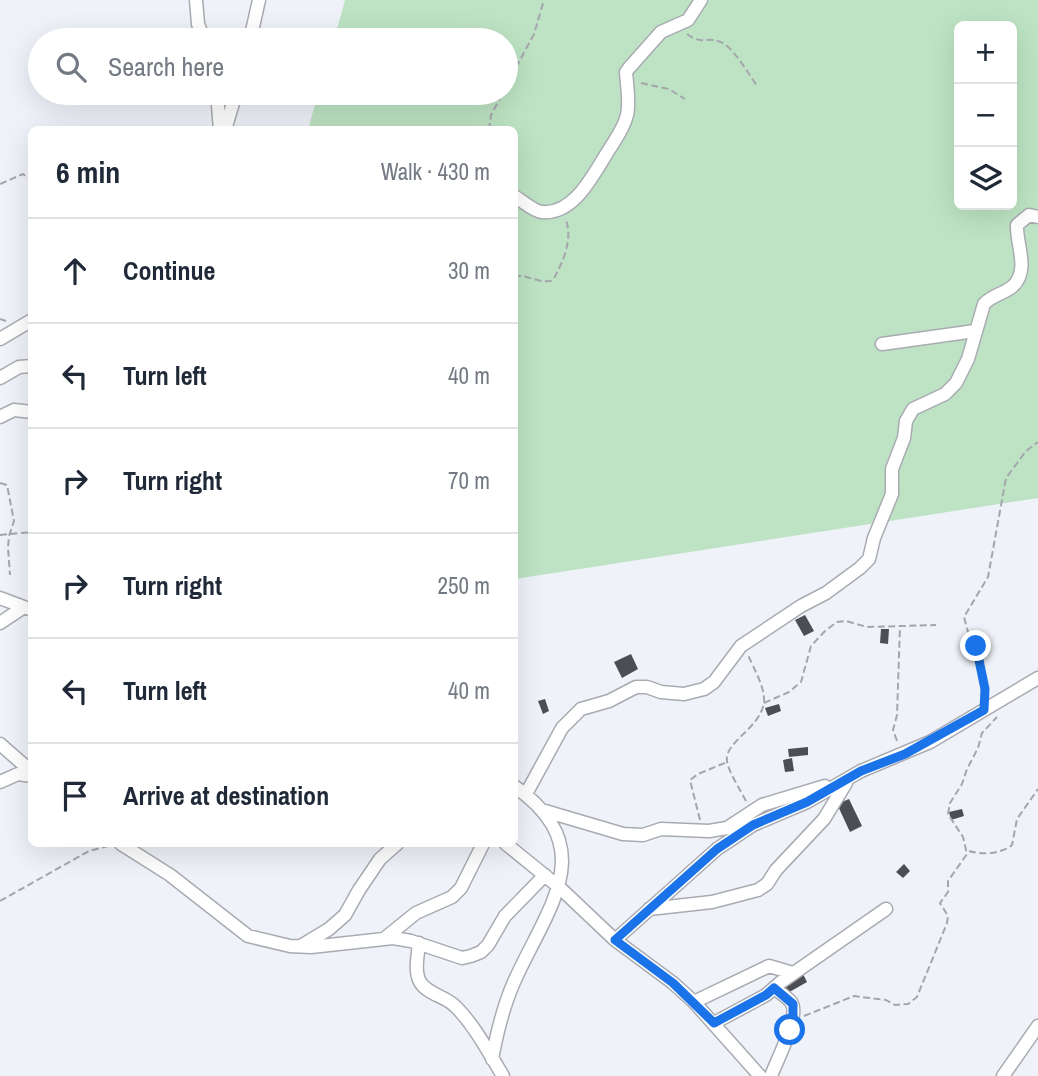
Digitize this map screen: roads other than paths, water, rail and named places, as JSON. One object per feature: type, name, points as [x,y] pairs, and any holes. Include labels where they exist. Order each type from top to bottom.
[{"type":"street","points":[[196,0],[200,28]]},
{"type":"street","points":[[253,28],[259,0]]},
{"type":"street","points":[[518,199],[537,211],[551,212],[577,196],[624,127],[628,113],[626,72],[661,32],[688,20],[701,0]]},
{"type":"street","points":[[218,105],[220,126]]},
{"type":"street","points":[[226,126],[232,105]]},
{"type":"street","points":[[526,794],[562,728],[568,719],[581,709],[609,701],[636,687],[684,694],[704,689],[714,682],[744,644],[801,606],[826,593],[869,559],[891,494],[892,469],[902,445],[909,415],[914,409],[945,394],[956,383],[968,359],[984,304],[1019,278],[1022,266],[1017,225],[1029,215],[1038,217]]},
{"type":"street","points":[[0,339],[28,322]]},
{"type":"street","points":[[882,344],[975,331]]},
{"type":"street","points":[[0,378],[19,367],[28,366]]},
{"type":"street","points":[[0,417],[13,410],[28,412]]},
{"type":"street","points":[[0,598],[28,608]]},
{"type":"street","points":[[0,623],[28,608]]},
{"type":"street","points":[[545,811],[635,835],[661,829],[702,831],[727,828],[751,811],[787,796],[818,789],[903,755],[1038,678]]},
{"type":"street","points":[[0,744],[28,770]]},
{"type":"street","points":[[0,761],[16,759]]},
{"type":"street","points":[[615,940],[717,849],[744,831],[807,802],[861,771]]},
{"type":"street","points":[[0,782],[18,774],[28,774]]},
{"type":"street","points":[[649,909],[712,902],[758,890],[767,884],[776,870],[824,819],[849,779]]},
{"type":"street","points":[[492,1059],[499,1023],[513,983],[559,887],[563,854],[559,835],[545,811],[518,789]]},
{"type":"street","points":[[126,847],[170,875],[248,936],[311,947],[385,938],[419,943],[462,958],[481,952],[505,916],[545,875]]},
{"type":"street","points":[[300,946],[329,929],[345,915],[380,859],[394,847]]},
{"type":"street","points":[[385,938],[416,913],[452,897],[461,888],[482,847]]},
{"type":"street","points":[[510,847],[559,887],[615,940],[694,1002],[760,1076]]},
{"type":"street","points":[[714,1023],[766,995],[793,973],[886,909]]},
{"type":"street","points":[[419,943],[420,982],[425,989],[453,1003],[503,1076]]},
{"type":"street","points":[[694,1002],[769,965],[793,973]]},
{"type":"street","points":[[771,1076],[793,1020],[793,1004],[774,988]]},
{"type":"street","points":[[1003,1076],[1038,1027]]}]
